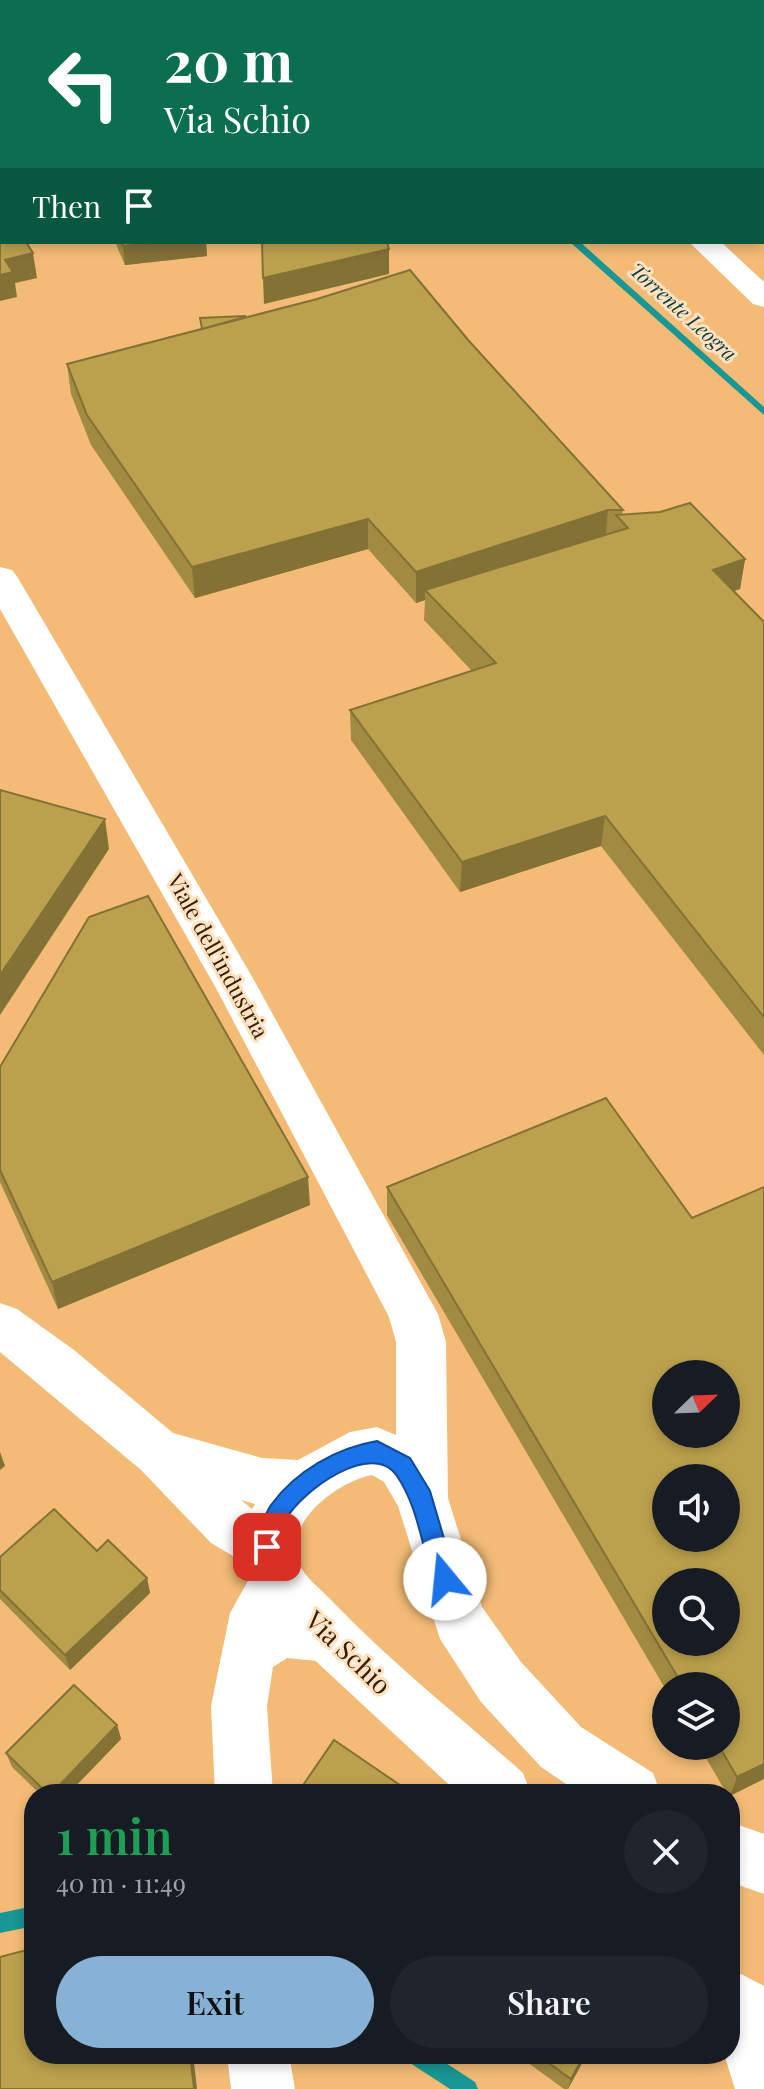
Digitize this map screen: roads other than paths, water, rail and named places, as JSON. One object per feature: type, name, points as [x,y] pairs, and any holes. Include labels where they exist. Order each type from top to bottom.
[{"type":"street","points":[[706,244],[764,298]]},
{"type":"street","name":"Viale dell'industria","points":[[0,578],[242,998],[413,1314],[421,1342],[422,1498]]},
{"type":"street","name":"Via Schio","points":[[0,1324],[56,1366],[159,1453],[272,1564],[327,1635],[491,1784]]},
{"type":"street","points":[[243,1784],[239,1706],[248,1651],[272,1564],[277,1513],[304,1484],[350,1456],[394,1418],[421,1342]]},
{"type":"street","points":[[350,1456],[377,1451],[402,1465],[422,1498],[459,1620],[501,1682],[561,1747],[617,1784]]},
{"type":"street","points":[[159,1453],[262,1482],[304,1484]]},
{"type":"street","points":[[248,1651],[281,1631],[327,1635]]},
{"type":"street","points":[[740,1856],[764,1864]]},
{"type":"street","points":[[745,2002],[764,2082]]},
{"type":"street","points":[[259,2064],[263,2089]]},
{"type":"waterway","name":"Torrente Leogra","points":[[577,244],[764,412]]},
{"type":"waterway","points":[[0,1923],[24,1918]]},
{"type":"waterway","points":[[429,2064],[468,2089]]}]
